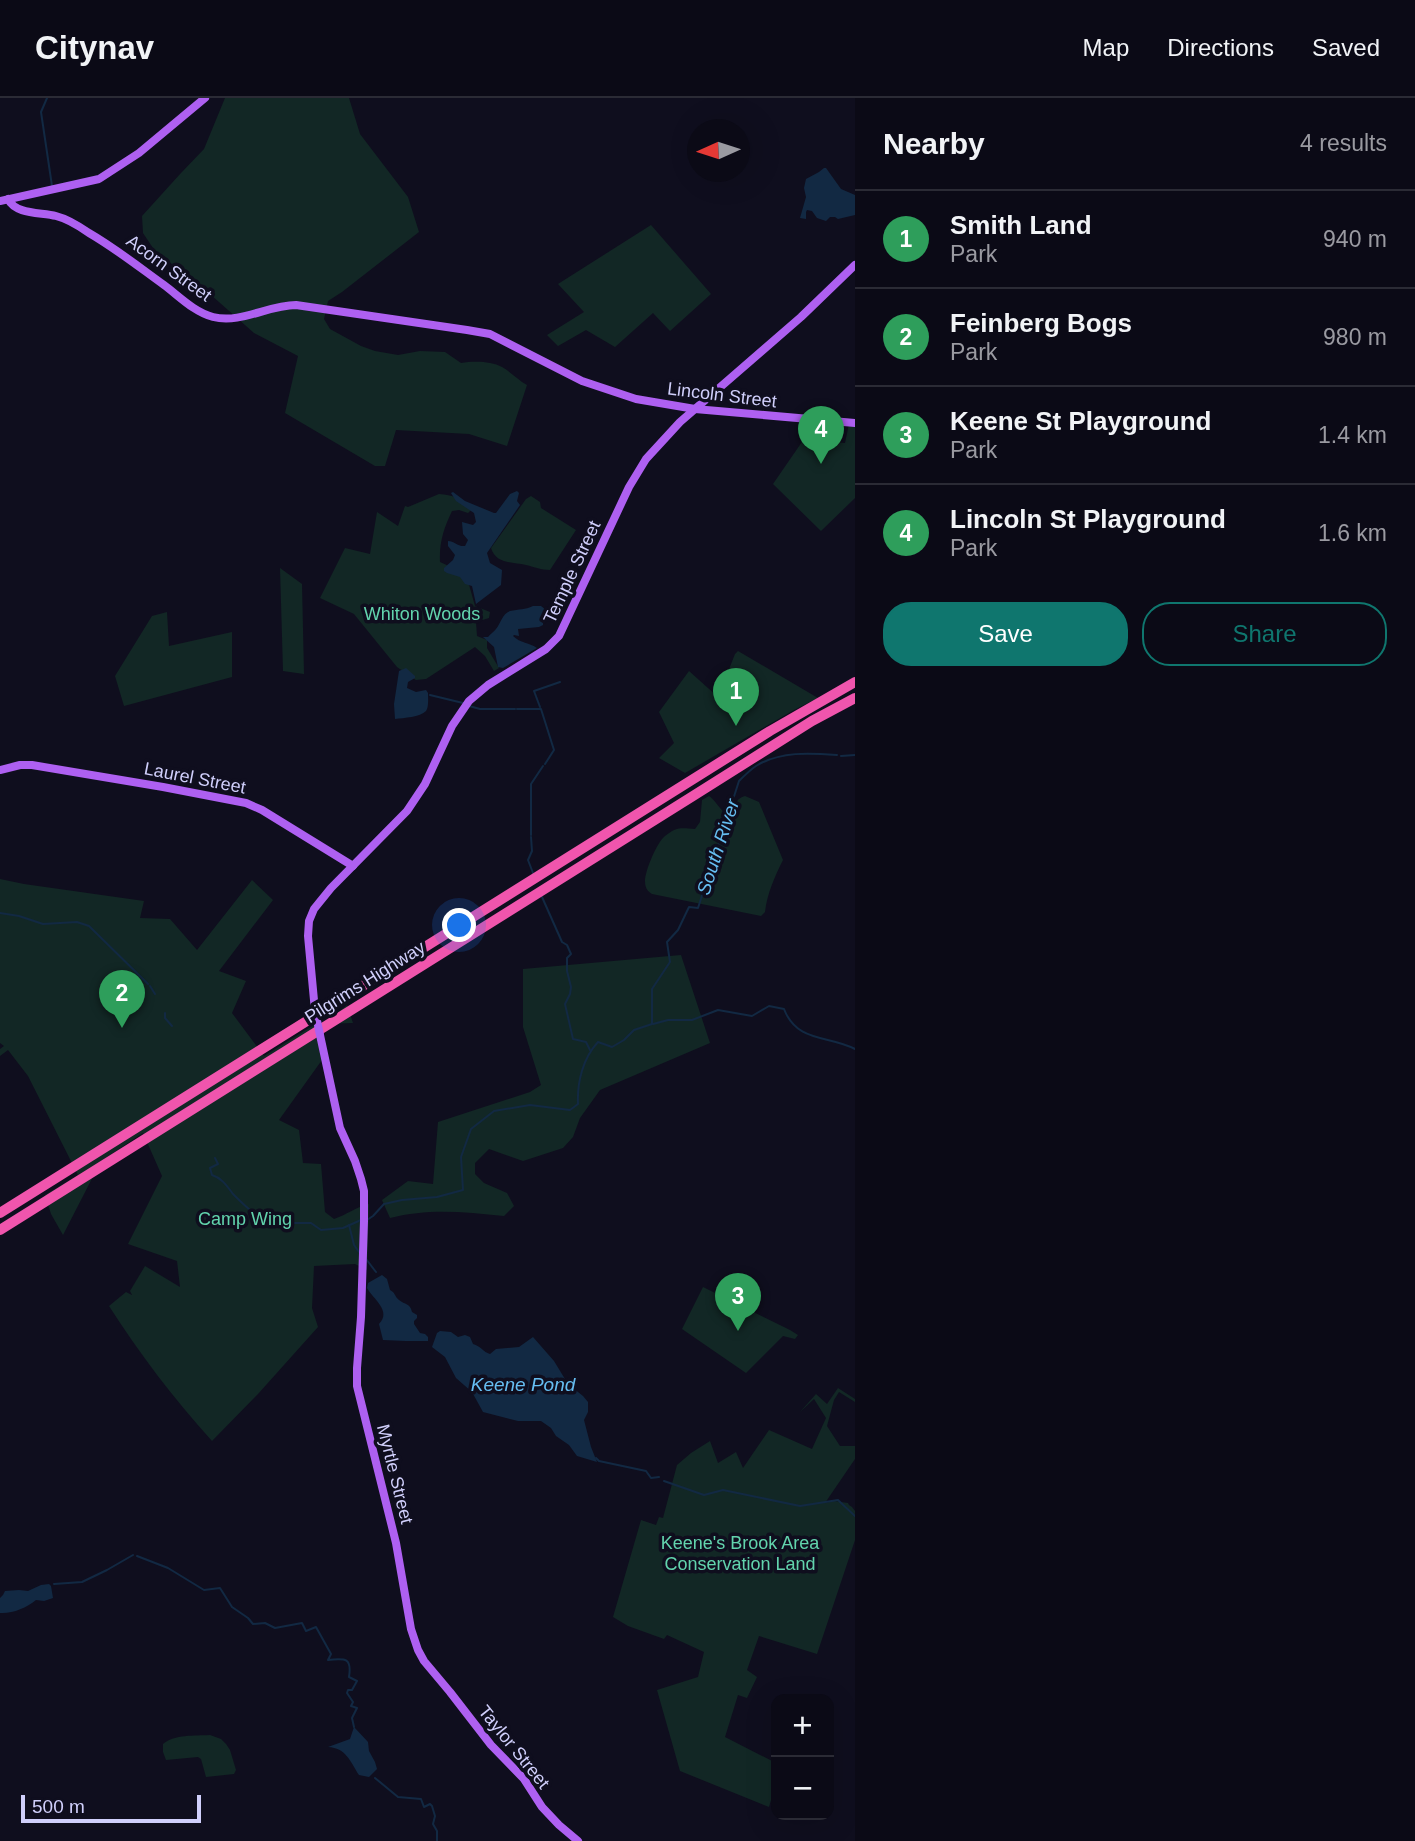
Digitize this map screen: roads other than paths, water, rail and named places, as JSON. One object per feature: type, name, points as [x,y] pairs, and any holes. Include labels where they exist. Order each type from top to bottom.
[{"type":"highway","name":"Pilgrims Highway","points":[[0,1213],[770,731],[855,682]]},
{"type":"highway","name":"Pilgrims Highway","points":[[0,1230],[812,721],[855,698]]},
{"type":"main road","points":[[4,200],[99,179],[139,153],[205,98]]},
{"type":"main road","name":"Acorn Street","points":[[4,200],[26,211],[52,215],[74,224],[119,251],[192,307],[211,316],[235,318],[296,305],[490,334],[588,383]]},
{"type":"main road","name":"Temple Street","points":[[362,1282],[364,1220],[361,1179],[340,1128],[315,1010],[309,951],[309,921],[312,913],[348,866],[398,822],[421,792],[452,726],[469,701],[488,685],[546,649],[559,636],[639,470],[664,438],[810,309],[855,265]]},
{"type":"main road","name":"Lincoln Street","points":[[588,383],[636,400],[695,409],[855,424]]},
{"type":"main road","name":"Laurel Street","points":[[0,770],[25,764],[250,804],[348,866]]},
{"type":"main road","name":"Myrtle Street","points":[[362,1282],[358,1394],[396,1543],[411,1629],[418,1650],[430,1668]]},
{"type":"main road","name":"Taylor Street","points":[[430,1668],[491,1745],[522,1776],[542,1807],[578,1841]]},
{"type":"water","points":[[824,168],[841,189],[855,195],[855,215],[838,219],[830,217],[826,221],[807,210],[806,219],[800,218],[806,197],[806,179]]},
{"type":"water","points":[[517,491],[520,505],[487,553],[490,563],[502,570],[501,585],[476,604],[472,586],[465,584],[460,577],[444,571],[455,555],[448,546],[448,541],[465,546],[468,540],[463,534],[462,522],[473,525],[476,522],[474,513],[456,501],[451,493],[496,513],[510,494]]},
{"type":"water","points":[[541,606],[546,610],[543,625],[518,629],[519,636],[513,636],[537,648],[503,668],[498,667],[494,647],[483,637],[488,637],[498,627],[507,612]]},
{"type":"water","points":[[406,668],[415,676],[408,682],[407,688],[416,692],[426,690],[428,707],[420,715],[395,719],[394,704],[399,671]]},
{"type":"water","points":[[382,1275],[387,1279],[390,1290],[397,1299],[417,1315],[414,1324],[420,1333],[428,1337],[428,1341],[383,1340],[379,1324],[382,1310],[367,1288],[368,1283]]},
{"type":"water","name":"Keene Pond","points":[[440,1331],[451,1332],[458,1337],[470,1337],[473,1344],[490,1354],[496,1349],[519,1347],[533,1337],[554,1361],[568,1384],[588,1402],[588,1412],[584,1420],[597,1462],[577,1456],[569,1445],[541,1421],[518,1421],[483,1412],[472,1392],[456,1378],[445,1357],[432,1347]]},
{"type":"water","points":[[49,1584],[53,1598],[36,1600],[19,1610],[0,1613],[0,1598],[5,1591],[28,1591]]},
{"type":"water","points":[[354,1727],[368,1742],[375,1762],[377,1769],[369,1777],[359,1775],[343,1753],[328,1747],[350,1739]]},
{"type":"waterway","points":[[47,98],[41,112],[53,186]]},
{"type":"waterway","points":[[540,707],[534,691],[560,682]]},
{"type":"waterway","points":[[430,695],[463,703]]},
{"type":"waterway","points":[[469,706],[480,709],[515,709]]},
{"type":"waterway","points":[[517,709],[541,709],[554,750],[545,764]]},
{"type":"waterway","name":"South River","points":[[367,1220],[384,1204],[437,1197],[463,1190],[461,1157],[471,1129],[494,1111],[530,1105],[570,1110],[578,1104],[582,1071],[588,1055],[598,1042],[612,1047],[634,1030],[652,1024],[652,989],[670,962],[667,942],[678,930],[689,907],[698,908],[739,781],[756,766],[785,755],[837,755]]},
{"type":"waterway","name":"South River","points":[[841,756],[855,755]]},
{"type":"waterway","points":[[531,835],[531,784],[543,766]]},
{"type":"waterway","points":[[531,837],[532,851],[528,860],[533,873]]},
{"type":"waterway","points":[[542,897],[562,942],[567,945],[571,954],[567,958],[571,987],[565,1004],[573,1039],[586,1042],[590,1050]]},
{"type":"waterway","name":"South River","points":[[0,913],[43,924],[77,922],[89,926],[148,984]]},
{"type":"waterway","name":"South River","points":[[150,986],[155,994]]},
{"type":"waterway","points":[[653,1024],[668,1020],[692,1020],[718,1010],[752,1016],[769,1006],[784,1009],[790,1020],[805,1033],[855,1049]]},
{"type":"waterway","name":"South River","points":[[165,1013],[165,1018],[172,1026]]},
{"type":"waterway","name":"South River","points":[[215,1158],[218,1164],[210,1168],[212,1175],[221,1180],[251,1211],[271,1224],[286,1228],[293,1223],[311,1223],[321,1230],[343,1228],[361,1220]]},
{"type":"waterway","points":[[349,1225],[354,1245],[359,1252]]},
{"type":"waterway","points":[[366,1259],[376,1272]]},
{"type":"waterway","points":[[596,1458],[599,1461],[646,1471],[651,1478],[659,1477]]},
{"type":"waterway","points":[[664,1481],[704,1495],[723,1490],[800,1506],[838,1500],[855,1516]]},
{"type":"waterway","points":[[54,1584],[82,1582],[133,1555]]},
{"type":"waterway","points":[[137,1556],[168,1568],[204,1590],[220,1588],[232,1607],[253,1624],[265,1623],[275,1628],[302,1623],[306,1631],[316,1627],[331,1654],[328,1660],[346,1661],[350,1666],[349,1677],[357,1681],[347,1693],[353,1702],[351,1706],[357,1708],[352,1718],[354,1727]]},
{"type":"waterway","points":[[375,1778],[398,1797],[421,1799],[424,1807],[430,1804],[432,1806],[437,1841]]},
{"type":"place","name":"Lincoln St Playground","points":[[821,464]]},
{"type":"place","name":"Smith Land","points":[[736,726]]},
{"type":"place","name":"Feinberg Bogs","points":[[122,1028]]},
{"type":"place","name":"Keene St Playground","points":[[738,1331]]},
{"type":"park label","name":"Whiton Woods","points":[[422,614]]},
{"type":"park label","name":"Camp Wing","points":[[245,1219]]},
{"type":"park label","name":"Keene's Brook Area Conservation Land","points":[[740,1553]]}]
